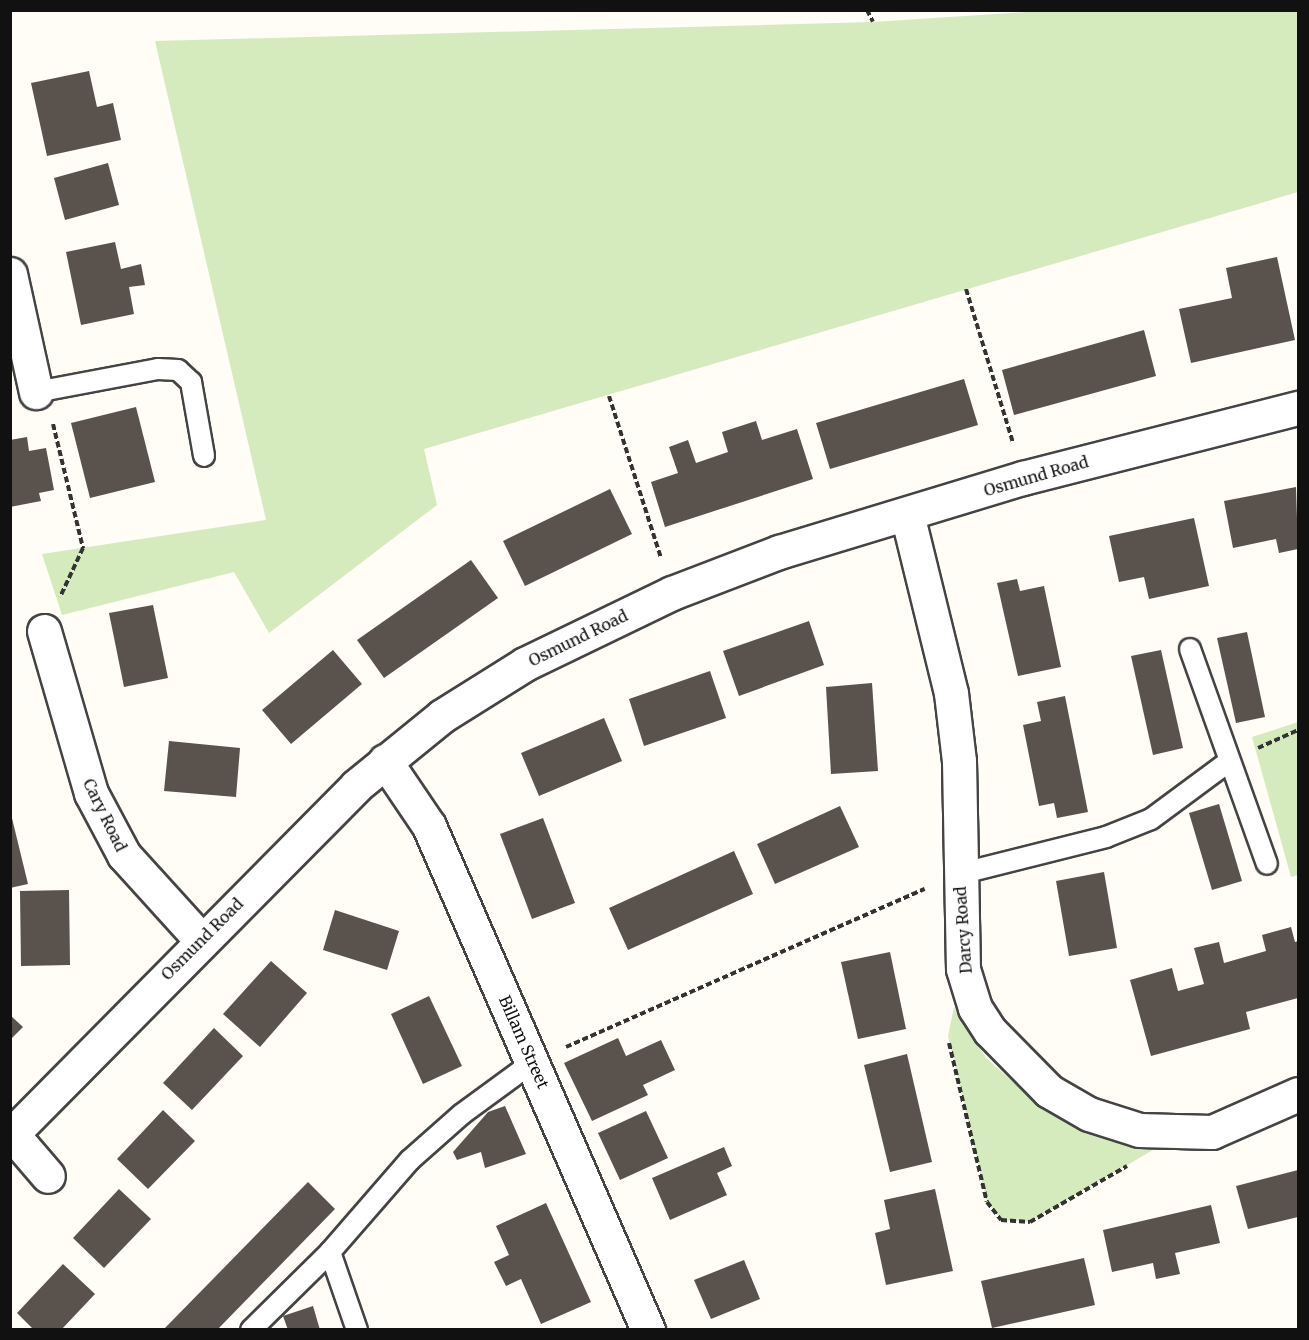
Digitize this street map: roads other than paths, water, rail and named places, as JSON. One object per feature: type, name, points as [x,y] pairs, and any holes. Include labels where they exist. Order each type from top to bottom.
[{"type":"street","points":[[10,274],[16,326],[36,392]]},
{"type":"street","name":"Osmund Road","points":[[48,1176],[11,1135],[201,940],[385,761],[442,716],[525,664],[672,593],[779,552],[1023,478],[1299,408]]},
{"type":"street","name":"Darcy Road","points":[[907,514],[951,693],[959,761],[959,874],[963,969],[975,1008],[1014,1060],[1049,1091],[1089,1114],[1139,1130],[1179,1134],[1212,1132],[1299,1094]]},
{"type":"street","name":"Cary Road","points":[[44,631],[91,793],[124,855],[201,940]]},
{"type":"street","name":"Billam Street","points":[[385,761],[429,826],[648,1329]]},
{"type":"lane","points":[[36,392],[158,369],[178,370],[191,382],[204,456]]},
{"type":"lane","points":[[1190,649],[1228,762],[1267,864]]},
{"type":"lane","points":[[959,874],[1106,837],[1151,819],[1228,762]]},
{"type":"lane","points":[[251,1329],[330,1252],[410,1160],[462,1114],[533,1062]]},
{"type":"lane","points":[[330,1252],[357,1329]]}]
